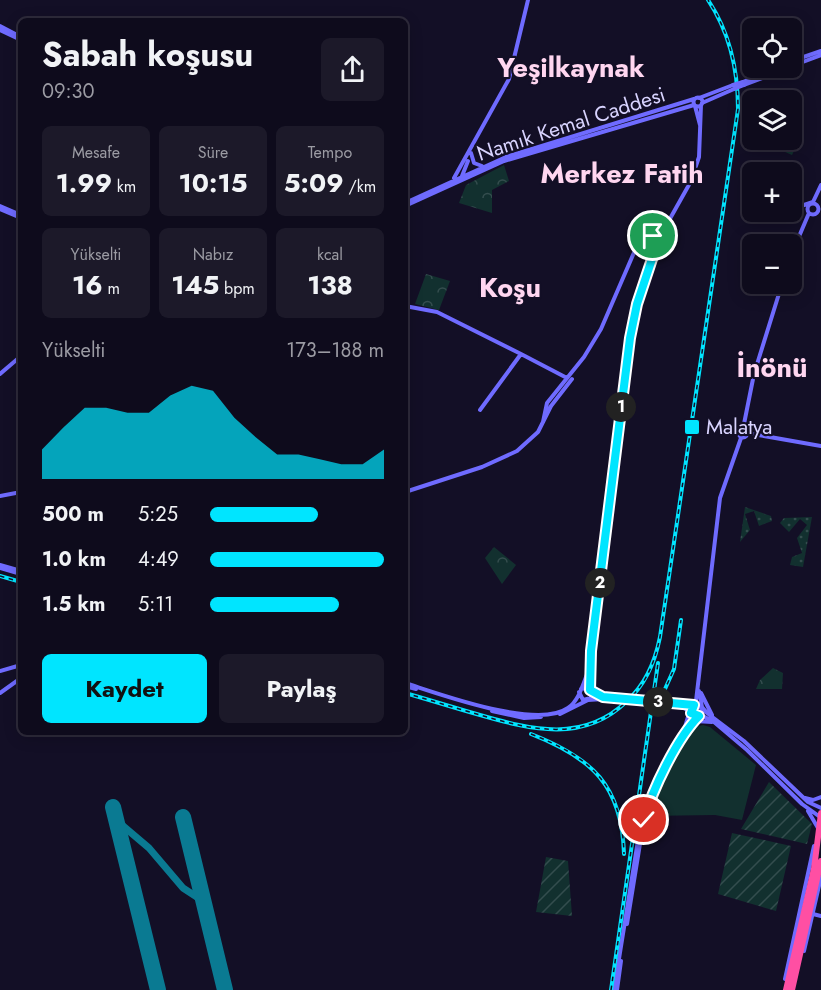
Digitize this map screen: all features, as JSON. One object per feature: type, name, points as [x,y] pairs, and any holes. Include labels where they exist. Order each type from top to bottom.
[{"type":"highway","points":[[785,990],[814,870],[821,817]]},
{"type":"highway","points":[[793,990],[821,861]]},
{"type":"main road","points":[[457,184],[455,178],[509,79],[528,0]]},
{"type":"main road","points":[[0,28],[18,37]]},
{"type":"main road","points":[[802,58],[821,53]]},
{"type":"main road","points":[[802,62],[821,53]]},
{"type":"main road","points":[[733,87],[754,78]]},
{"type":"main road","points":[[743,83],[758,78]]},
{"type":"main road","name":"Namık Kemal Caddesi","points":[[408,202],[455,178],[520,152],[733,87]]},
{"type":"main road","name":"Namık Kemal Caddesi","points":[[408,203],[521,156],[695,106],[733,87]]},
{"type":"main road","points":[[408,686],[524,718],[561,714],[592,696],[590,690],[591,665],[630,338],[637,304],[658,241],[690,183],[699,158],[701,104],[696,98]]},
{"type":"main road","points":[[696,98],[695,106],[700,125]]},
{"type":"main road","points":[[471,152],[474,163],[486,166]]},
{"type":"main road","points":[[457,184],[463,175],[471,152]]},
{"type":"main road","points":[[799,234],[815,211],[816,198],[821,185]]},
{"type":"main road","points":[[810,204],[816,198]]},
{"type":"main road","points":[[810,204],[815,211]]},
{"type":"main road","points":[[810,204],[815,211]]},
{"type":"main road","points":[[0,208],[18,216]]},
{"type":"main road","points":[[408,491],[506,457],[533,438],[543,422],[547,403],[569,379],[601,329],[639,241],[651,236],[667,224]]},
{"type":"main road","points":[[651,236],[658,241]]},
{"type":"main road","points":[[639,241],[650,243],[655,250]]},
{"type":"main road","points":[[741,438],[738,432],[743,429],[754,374],[779,294]]},
{"type":"main road","points":[[408,307],[437,312],[569,379]]},
{"type":"main road","points":[[480,410],[521,354]]},
{"type":"main road","points":[[0,374],[18,359]]},
{"type":"main road","points":[[743,429],[747,434],[821,446]]},
{"type":"main road","points":[[615,990],[643,809],[694,705],[720,498],[741,438],[747,434]]},
{"type":"main road","points":[[0,496],[18,493]]},
{"type":"main road","points":[[0,567],[18,571]]},
{"type":"main road","points":[[615,990],[644,820],[661,777],[692,723],[700,716],[702,706],[699,687],[700,662]]},
{"type":"main road","points":[[408,686],[523,716],[562,711],[571,705],[591,665]]},
{"type":"main road","points":[[0,671],[18,666]]},
{"type":"main road","points":[[0,693],[18,680]]},
{"type":"main road","points":[[699,687],[704,702],[716,722]]},
{"type":"main road","points":[[579,692],[583,688],[603,698]]},
{"type":"main road","points":[[579,692],[581,699],[588,700],[603,698],[702,706],[802,804],[821,817]]},
{"type":"main road","points":[[681,704],[691,713],[716,722],[744,741],[804,798],[821,808]]},
{"type":"main road","points":[[692,723],[700,720],[716,722]]},
{"type":"main road","points":[[804,798],[813,800],[821,797]]},
{"type":"main road","points":[[802,804],[818,832]]},
{"type":"main road","points":[[793,990],[821,877]]},
{"type":"main road","points":[[813,914],[821,916]]},
{"type":"green space","points":[[781,150],[794,150],[792,155]]},
{"type":"green space","points":[[504,165],[509,181],[492,190],[492,213],[459,203],[466,185]]},
{"type":"green space","points":[[426,274],[450,281],[439,310],[415,304]]},
{"type":"green space","points":[[745,507],[771,516],[772,521],[759,526],[754,511],[745,514],[750,530],[740,542]]},
{"type":"green space","points":[[812,517],[803,567],[790,565],[792,557],[802,553],[797,538],[807,525],[800,519],[789,532],[780,523],[784,518]]},
{"type":"green space","points":[[494,547],[516,565],[502,584],[485,558]]},
{"type":"green space","points":[[773,668],[783,673],[782,689],[756,689],[760,680]]},
{"type":"green space","points":[[703,725],[710,727],[756,765],[742,820],[715,815],[648,816],[662,779],[678,749],[686,737]]},
{"type":"green space","points":[[769,782],[812,824],[807,844],[741,829]]},
{"type":"green space","points":[[732,833],[791,846],[776,911],[718,894]]},
{"type":"green space","points":[[546,857],[568,861],[572,916],[536,912]]},
{"type":"taxiway","points":[[116,820],[149,848],[183,888],[203,901]]},
{"type":"runway","points":[[113,807],[158,990]]},
{"type":"runway","points":[[183,817],[225,990]]},
{"type":"railway","points":[[408,694],[519,725],[538,728],[575,728],[593,723],[627,701],[644,680],[652,664],[660,637],[738,109],[731,52],[722,25],[708,0]]},
{"type":"railway","points":[[0,576],[18,581]]},
{"type":"railway","points":[[656,709],[674,669],[681,620]]},
{"type":"railway","points":[[611,990],[658,663]]},
{"type":"railway","points":[[531,734],[571,753],[600,777],[610,792],[617,810],[624,854]]},
{"type":"place","name":"Malatya","points":[[692,427]]},
{"type":"district","name":"Yeşilkaynak","points":[[571,68]]},
{"type":"district","name":"Merkez Fatih","points":[[622,174]]},
{"type":"district","name":"Koşu","points":[[510,288]]},
{"type":"district","name":"İnönü","points":[[772,368]]},
{"type":"route","points":[[644,820],[661,777],[688,729],[699,716],[691,713],[694,705],[603,697],[590,690],[590,682],[596,604],[624,380],[637,304],[658,241],[653,236]]}]
